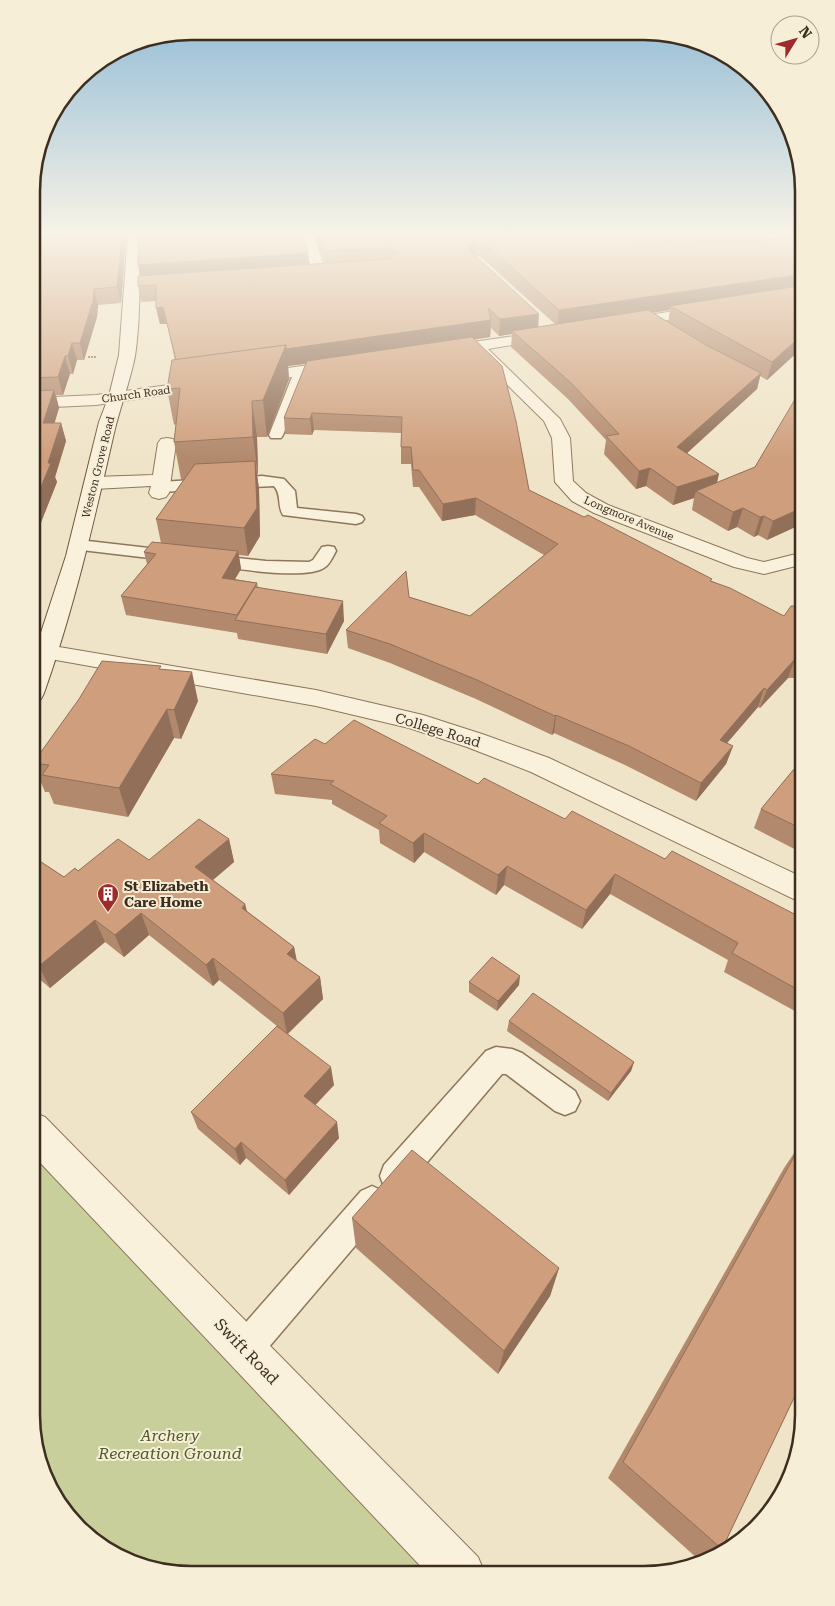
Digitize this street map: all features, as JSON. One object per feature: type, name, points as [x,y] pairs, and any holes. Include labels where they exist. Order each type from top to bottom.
[{"type":"street","name":"Weston Grove Road","points":[[40,671],[79,545],[108,422],[117,396],[127,355],[134,309]]},
{"type":"street","points":[[610,325],[714,309]]},
{"type":"street","points":[[648,319],[664,329]]},
{"type":"street","points":[[428,354],[558,333],[539,321]]},
{"type":"street","name":"Longmore Avenue","points":[[476,347],[551,419],[561,438],[564,482],[578,497],[601,509],[741,563],[764,568],[795,560]]},
{"type":"street","name":"Church Road","points":[[40,402],[96,400],[350,365]]},
{"type":"street","points":[[94,483],[160,487],[166,442]]},
{"type":"street","name":"College Road","points":[[47,652],[316,698],[414,721],[476,740],[540,765],[795,888]]},
{"type":"street","name":"Swift Road","points":[[40,1137],[453,1566]]},
{"type":"lane","points":[[276,434],[301,372]]},
{"type":"lane","points":[[160,487],[262,481],[279,482],[287,491],[289,512],[356,519]]},
{"type":"lane","points":[[79,545],[276,567],[308,568],[319,564],[328,551]]},
{"type":"lane","points":[[245,1349],[496,1060],[512,1062],[565,1101]]},
{"type":"path","points":[[97,350],[98,356]]},
{"type":"green space","name":"Archery Recreation Ground","points":[[40,1137],[453,1566],[171,1565],[142,1558],[107,1541],[77,1515],[65,1499],[56,1482],[48,1464],[41,1435]]},
{"type":"building","points":[[40,309],[91,309],[80,343],[72,343],[68,356],[65,356],[58,377],[40,378]]},
{"type":"building","points":[[163,309],[488,309],[491,320],[286,349],[286,345],[176,360]]},
{"type":"building","points":[[489,309],[533,309],[539,314],[500,319]]},
{"type":"building","points":[[675,309],[795,309],[795,341],[772,362]]},
{"type":"building","points":[[648,310],[708,346],[761,373],[677,447],[719,474],[677,487],[650,468],[639,471],[606,436],[619,434],[570,382],[512,331]]},
{"type":"building","points":[[472,337],[502,366],[516,421],[529,490],[584,517],[588,515],[712,579],[710,581],[730,588],[784,616],[791,606],[795,606],[795,659],[767,690],[764,688],[720,740],[733,746],[701,783],[629,746],[555,716],[477,680],[390,644],[346,630],[406,571],[409,597],[470,616],[558,544],[476,498],[443,504],[419,470],[413,470],[411,447],[401,447],[402,417],[312,413],[310,419],[284,418],[307,361]]},
{"type":"building","points":[[286,345],[263,400],[252,401],[253,437],[174,442],[180,388],[167,389],[172,360]]},
{"type":"building","points":[[54,390],[43,423],[61,423],[48,463],[51,463],[40,490],[40,391]]},
{"type":"building","points":[[795,399],[795,511],[773,521],[743,508],[733,512],[696,491],[755,467]]},
{"type":"building","points":[[255,461],[257,508],[244,528],[156,519],[195,464]]},
{"type":"building","points":[[152,542],[238,551],[222,578],[257,583],[237,615],[121,596],[156,554],[144,552]]},
{"type":"building","points":[[255,587],[343,601],[326,634],[235,620]]},
{"type":"building","points":[[102,661],[161,666],[159,669],[192,672],[174,710],[167,709],[119,788],[42,775],[49,765],[40,764],[40,753],[79,699]]},
{"type":"building","points":[[354,720],[478,784],[484,778],[565,819],[572,811],[665,859],[672,851],[795,914],[795,988],[732,953],[738,943],[615,874],[586,910],[507,866],[498,875],[424,833],[413,843],[379,823],[387,816],[330,784],[334,781],[271,774],[315,739],[325,744]]},
{"type":"building","points":[[795,768],[795,826],[761,809]]},
{"type":"building","points":[[199,819],[229,839],[195,867],[245,904],[242,908],[294,947],[287,954],[320,977],[283,1013],[213,958],[206,965],[141,913],[115,935],[95,920],[40,965],[40,861],[64,877],[75,868],[78,871],[118,839],[149,860]]},
{"type":"building","points":[[492,957],[520,976],[498,1001],[469,982]]},
{"type":"building","points":[[533,993],[634,1062],[611,1093],[509,1021]]},
{"type":"building","points":[[277,1026],[331,1067],[304,1096],[337,1122],[285,1180],[241,1142],[235,1149],[191,1112]]},
{"type":"building","points":[[412,1150],[559,1268],[504,1351],[352,1218]]},
{"type":"building","points":[[795,1155],[795,1396],[725,1543],[719,1546],[623,1462]]},
{"type":"place","name":"St Elizabeth Care Home","points":[[108,913]]}]
